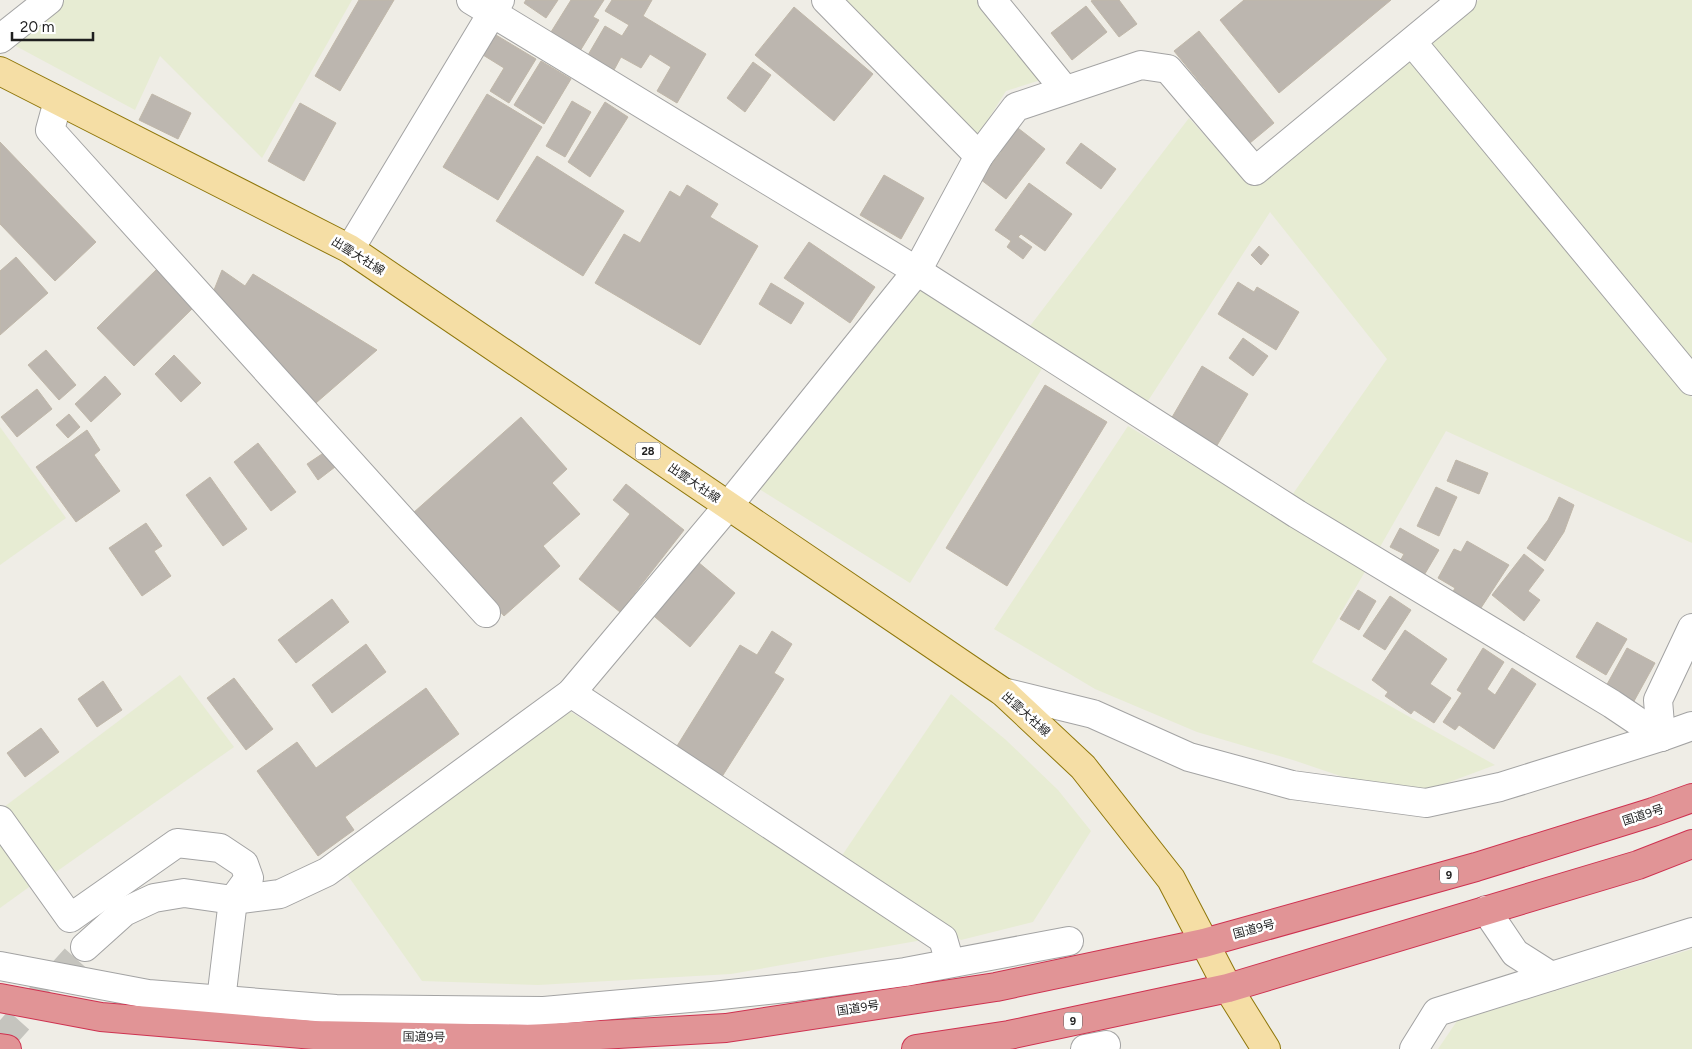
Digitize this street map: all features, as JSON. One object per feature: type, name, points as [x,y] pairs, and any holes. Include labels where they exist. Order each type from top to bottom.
[{"type":"highway","name":"国道9号","points":[[0,997],[101,1017],[314,1035],[528,1039],[726,1028],[996,987],[1204,943],[1476,867],[1692,798]]},
{"type":"highway","name":"9","points":[[916,1049],[1004,1042],[1228,988],[1638,865],[1692,844]]},
{"type":"highway","points":[[0,1048],[7,1049]]},
{"type":"main road","name":"出雲大社線","points":[[0,71],[350,249],[1003,692],[1084,767],[1171,879],[1228,988],[1266,1049]]},
{"type":"street","points":[[0,39],[49,0]]},
{"type":"street","points":[[826,0],[979,156]]},
{"type":"street","points":[[992,0],[1066,90]]},
{"type":"street","points":[[85,947],[124,912],[154,898],[184,894],[233,900],[280,894],[327,872],[571,693],[728,506],[917,271],[979,156],[1016,107],[1141,65],[1168,69],[1255,171],[1462,0]]},
{"type":"street","points":[[350,249],[487,4],[917,271],[1297,514],[1612,704],[1661,737]]},
{"type":"street","points":[[1412,42],[1692,381]]},
{"type":"street","points":[[58,100],[50,130],[486,613]]},
{"type":"street","points":[[1661,737],[1658,700],[1692,628]]},
{"type":"street","points":[[1003,692],[1093,714],[1189,757],[1292,785],[1426,804],[1500,786],[1692,726]]},
{"type":"street","points":[[571,693],[943,939],[950,963]]},
{"type":"street","points":[[0,820],[70,918],[178,843],[220,848],[244,864],[249,878],[233,900],[221,1000]]},
{"type":"street","points":[[1486,910],[1515,953],[1551,976]]},
{"type":"street","points":[[1414,1049],[1437,1012],[1692,932]]},
{"type":"street","points":[[0,966],[148,994],[221,1000],[336,1009],[544,1010],[712,996],[804,986],[905,972],[1069,941]]},
{"type":"street","points":[[0,997],[46,974]]},
{"type":"street","points":[[712,996],[768,1021]]},
{"type":"green space","points":[[65,0],[352,0],[262,158],[160,56],[135,110],[12,44]]},
{"type":"green space","points":[[843,0],[978,0],[1044,79],[1006,91],[976,139]]},
{"type":"green space","points":[[1479,0],[1692,0],[1692,361],[1428,43]]},
{"type":"green space","points":[[1410,58],[1692,398],[1692,543],[1446,431],[1380,547],[1290,498],[1387,359],[1270,212],[1146,404],[1030,326],[1189,118],[1250,186]]},
{"type":"green space","points":[[918,288],[1043,367],[910,583],[759,489]]},
{"type":"green space","points":[[1128,426],[1366,570],[1312,662],[1495,765],[1428,790],[1355,781],[1293,760],[1197,732],[1095,689],[994,629]]},
{"type":"green space","points":[[0,427],[66,518],[0,565]]},
{"type":"green space","points":[[180,675],[234,747],[53,874],[4,807]]},
{"type":"green space","points":[[951,694],[1006,740],[1058,790],[1091,831],[1033,922],[961,940],[841,857]]},
{"type":"green space","points":[[568,710],[928,939],[731,974],[538,985],[422,981],[346,873]]},
{"type":"green space","points":[[0,832],[36,882],[0,908]]},
{"type":"green space","points":[[1692,949],[1692,1049],[1438,1049],[1457,1021]]},
{"type":"building","points":[[359,0],[394,0],[340,91],[315,76]]},
{"type":"building","points":[[526,0],[558,0],[546,18],[524,3]]},
{"type":"building","points":[[571,0],[604,0],[593,17],[599,20],[580,51],[551,32]]},
{"type":"building","points":[[612,0],[652,0],[643,16],[706,54],[677,103],[657,91],[671,67],[650,54],[641,68],[621,57],[614,70],[588,55],[605,26],[622,36],[629,25],[605,11]]},
{"type":"building","points":[[1119,0],[1137,24],[1119,37],[1091,1]]},
{"type":"building","points":[[1244,0],[1391,0],[1279,93],[1220,20]]},
{"type":"building","points":[[1086,6],[1107,32],[1072,60],[1051,33]]},
{"type":"building","points":[[794,7],[873,74],[834,121],[755,55]]},
{"type":"building","points":[[1199,31],[1274,123],[1250,143],[1174,51]]},
{"type":"building","points":[[496,35],[536,59],[509,103],[490,91],[504,68],[483,55]]},
{"type":"building","points":[[541,61],[571,79],[544,124],[514,105]]},
{"type":"building","points":[[753,62],[771,75],[745,112],[727,98]]},
{"type":"building","points":[[152,94],[191,113],[178,139],[139,120]]},
{"type":"building","points":[[487,94],[542,127],[498,200],[443,167]]},
{"type":"building","points":[[572,101],[591,112],[565,157],[546,146]]},
{"type":"building","points":[[605,102],[628,117],[590,177],[568,162]]},
{"type":"building","points":[[300,103],[336,123],[304,181],[268,161]]},
{"type":"building","points":[[1014,125],[1045,149],[1006,199],[980,179],[1002,151],[997,147]]},
{"type":"building","points":[[0,142],[96,242],[55,281],[0,224]]},
{"type":"building","points":[[1081,143],[1116,169],[1101,189],[1066,163]]},
{"type":"building","points":[[537,156],[624,211],[583,276],[496,221]]},
{"type":"building","points":[[884,175],[924,198],[901,239],[860,215]]},
{"type":"building","points":[[1029,183],[1072,214],[1045,251],[1021,234],[1018,237],[1032,247],[1023,259],[1007,247],[1011,241],[995,230]]},
{"type":"building","points":[[687,185],[718,204],[710,217],[758,246],[700,345],[595,283],[624,234],[640,243],[670,191],[680,197]]},
{"type":"building","points":[[809,242],[875,287],[850,323],[784,278]]},
{"type":"building","points":[[1259,246],[1269,255],[1261,265],[1251,255]]},
{"type":"building","points":[[16,257],[48,293],[0,335],[0,271]]},
{"type":"building","points":[[158,268],[195,306],[134,366],[97,328]]},
{"type":"building","points":[[222,270],[245,286],[253,274],[377,350],[309,409],[212,295]]},
{"type":"building","points":[[1238,282],[1254,292],[1257,287],[1299,312],[1276,350],[1218,314]]},
{"type":"building","points":[[771,283],[804,303],[791,324],[759,304]]},
{"type":"building","points":[[1243,338],[1268,356],[1253,376],[1229,358]]},
{"type":"building","points":[[46,350],[76,385],[59,400],[28,365]]},
{"type":"building","points":[[174,355],[201,383],[181,402],[155,374]]},
{"type":"building","points":[[1202,366],[1248,394],[1216,447],[1171,419]]},
{"type":"building","points":[[105,376],[121,394],[91,422],[75,404]]},
{"type":"building","points":[[1045,385],[1107,422],[1007,586],[946,548]]},
{"type":"building","points":[[37,389],[52,409],[17,437],[1,417]]},
{"type":"building","points":[[69,414],[80,427],[68,438],[56,425]]},
{"type":"building","points":[[521,417],[567,469],[552,483],[580,514],[543,546],[560,566],[504,616],[413,513]]},
{"type":"building","points":[[87,430],[100,450],[94,455],[120,491],[76,522],[36,467]]},
{"type":"building","points":[[258,443],[296,492],[271,511],[234,462]]},
{"type":"building","points":[[325,452],[335,467],[318,480],[307,464]]},
{"type":"building","points":[[1456,460],[1488,473],[1479,494],[1447,481]]},
{"type":"building","points":[[210,477],[247,529],[223,546],[186,495]]},
{"type":"building","points":[[626,484],[684,530],[620,612],[579,579],[630,514],[613,500]]},
{"type":"building","points":[[1436,487],[1457,497],[1439,536],[1417,526]]},
{"type":"building","points":[[1559,497],[1574,505],[1564,532],[1545,561],[1527,548],[1548,520]]},
{"type":"building","points":[[146,523],[162,546],[154,551],[171,576],[142,596],[109,548]]},
{"type":"building","points":[[1400,528],[1439,550],[1423,577],[1399,563],[1404,554],[1390,547]]},
{"type":"building","points":[[1467,541],[1509,565],[1477,614],[1449,599],[1455,588],[1438,578],[1454,549],[1461,552]]},
{"type":"building","points":[[1524,554],[1544,570],[1528,591],[1540,600],[1524,621],[1492,595]]},
{"type":"building","points":[[692,557],[735,593],[690,647],[648,611]]},
{"type":"building","points":[[1358,590],[1376,601],[1359,630],[1340,619]]},
{"type":"building","points":[[1390,596],[1411,610],[1385,650],[1363,636]]},
{"type":"building","points":[[332,599],[349,622],[296,663],[278,640]]},
{"type":"building","points":[[1597,622],[1627,639],[1606,675],[1576,657]]},
{"type":"building","points":[[1405,630],[1447,659],[1430,684],[1451,698],[1434,723],[1414,710],[1411,714],[1385,696],[1388,692],[1372,680]]},
{"type":"building","points":[[772,631],[792,644],[774,673],[784,679],[718,783],[672,754],[740,645],[757,655]]},
{"type":"building","points":[[366,644],[386,672],[332,713],[312,685]]},
{"type":"building","points":[[1483,648],[1504,662],[1487,689],[1495,695],[1512,668],[1536,684],[1494,749],[1459,725],[1455,730],[1443,722],[1462,693],[1457,690]]},
{"type":"building","points":[[1627,648],[1655,663],[1633,703],[1605,688]]},
{"type":"building","points":[[234,678],[273,729],[246,750],[207,698]]},
{"type":"building","points":[[103,681],[122,710],[97,727],[78,699]]},
{"type":"building","points":[[426,688],[459,734],[345,817],[354,830],[318,856],[257,771],[297,742],[316,768]]},
{"type":"building","points":[[41,728],[59,752],[25,777],[7,753]]},
{"type":"tunnel","points":[[0,1041],[85,947]]}]
